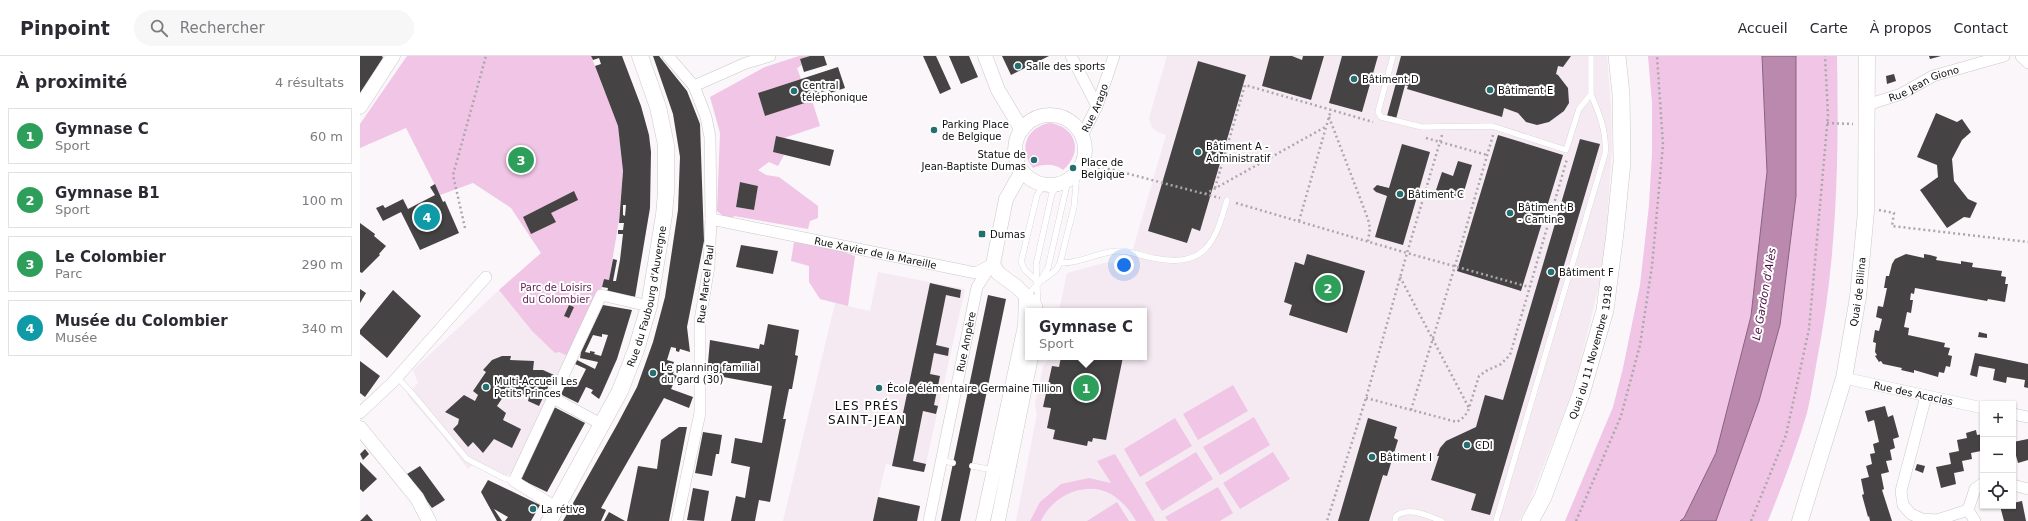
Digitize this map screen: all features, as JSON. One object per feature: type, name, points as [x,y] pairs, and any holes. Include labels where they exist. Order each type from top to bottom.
[{"type":"main road","name":"Rue du Faubourg d'Auvergne","points":[[553,515],[620,391],[636,350],[649,306],[664,216],[666,192],[666,146],[658,107],[640,56]]},
{"type":"main road","name":"Quai du 11 Novembre 1918","points":[[1530,521],[1542,497],[1581,394],[1604,310],[1615,233],[1622,162],[1621,94],[1617,56]]},
{"type":"main road","name":"Quai de Bilina","points":[[1800,521],[1844,378],[1858,297],[1866,211],[1867,56]]},
{"type":"street","points":[[360,107],[393,56]]},
{"type":"street","name":"Rue Marcel Paul","points":[[668,56],[694,86],[706,117],[710,137],[711,219],[709,266],[700,321],[700,413],[677,521]]},
{"type":"street","points":[[694,86],[746,63],[770,56]]},
{"type":"street","points":[[984,56],[998,90],[1022,130]]},
{"type":"street","points":[[1071,56],[1097,106]]},
{"type":"street","name":"Rue Arago","points":[[1082,136],[1097,106],[1114,56]]},
{"type":"street","name":"Rue Jean Giono","points":[[1867,105],[1901,94],[1933,76],[2004,56]]},
{"type":"street","points":[[2021,56],[2028,63]]},
{"type":"street","points":[[1051,115],[1066,119],[1078,129],[1082,136],[1086,151],[1067,178],[1036,182],[1022,171],[1016,157],[1015,146],[1022,130],[1032,120],[1051,115]]},
{"type":"street","name":"Rue Ampère","points":[[929,521],[977,287],[993,264],[1006,199],[1022,171]]},
{"type":"street","name":"Rue Xavier de la Mareille","points":[[711,219],[966,271],[975,272],[993,264]]},
{"type":"street","points":[[993,264],[998,273],[1017,287],[1036,308]]},
{"type":"street","points":[[360,413],[397,377],[486,277]]},
{"type":"street","points":[[553,515],[514,482],[601,295],[649,306]]},
{"type":"street","points":[[1026,296],[1026,308]]},
{"type":"street","points":[[983,521],[1025,326]]},
{"type":"street","points":[[998,521],[1030,360]]},
{"type":"street","name":"Rue des Acacias","points":[[1844,378],[1980,407]]},
{"type":"street","points":[[1926,396],[1901,491],[1902,505],[1911,514],[1922,519],[1937,520],[1968,510]]},
{"type":"street","points":[[553,398],[601,424]]},
{"type":"street","points":[[2016,415],[2028,417]]},
{"type":"street","points":[[360,428],[416,498],[429,521]]},
{"type":"street","points":[[1968,510],[1975,489],[1980,485]]},
{"type":"street","points":[[2016,486],[2028,489]]},
{"type":"street","points":[[1968,510],[1975,521]]},
{"type":"lane","points":[[1393,56],[1378,112],[1381,117],[1405,123],[1444,128],[1481,125],[1495,126],[1566,150],[1579,109],[1591,94]]},
{"type":"lane","points":[[1496,521],[1606,154],[1606,142],[1600,117],[1591,94],[1591,56]]},
{"type":"lane","points":[[1038,283],[1056,270],[1060,263],[1074,207],[1067,178]]},
{"type":"lane","points":[[1038,283],[1025,270],[1021,262],[1037,195],[1042,188],[1067,178]]},
{"type":"lane","points":[[1037,308],[1038,283],[1036,265],[1052,193],[1067,178]]},
{"type":"lane","points":[[1026,296],[1038,283],[1048,268],[1067,178]]},
{"type":"lane","points":[[1060,263],[1070,263],[1116,251],[1166,260],[1185,259],[1195,256],[1210,244],[1216,235],[1227,200]]},
{"type":"lane","points":[[397,377],[467,458],[514,482]]},
{"type":"lane","points":[[942,460],[953,463]]},
{"type":"lane","points":[[972,466],[994,470]]},
{"type":"lane","points":[[1395,521],[1396,516],[1402,511],[1407,511],[1442,521]]},
{"type":"path","points":[[464,228],[453,175],[486,56]]},
{"type":"path","points":[[1576,521],[1620,416],[1640,344],[1652,266],[1663,145],[1657,56]]},
{"type":"path","points":[[1751,521],[1786,435],[1809,329],[1827,123],[1825,56]]},
{"type":"path","points":[[1215,188],[1245,85],[1374,122]]},
{"type":"path","points":[[1299,221],[1327,126],[1330,110]]},
{"type":"path","points":[[1329,117],[1368,219],[1370,228],[1368,241]]},
{"type":"path","points":[[1827,123],[1858,124]]},
{"type":"path","points":[[1206,194],[1327,126]]},
{"type":"path","points":[[1411,410],[1455,266],[1495,126]]},
{"type":"path","points":[[1327,521],[1366,398],[1444,128]]},
{"type":"path","points":[[1426,138],[1487,155]]},
{"type":"path","points":[[1366,398],[1457,422],[1464,418],[1469,408],[1479,376],[1501,364],[1510,355],[1569,152],[1566,150]]},
{"type":"path","points":[[1067,178],[1114,170],[1206,194],[1529,287]]},
{"type":"path","points":[[1876,209],[1894,213],[1892,226],[2028,242]]},
{"type":"path","points":[[1400,276],[1432,340],[1469,408]]},
{"type":"shaded area","points":[[1167,56],[1607,56],[1611,106],[1612,149],[1606,237],[1601,277],[1581,360],[1569,401],[1529,503],[1519,521],[1016,521],[1037,414],[1035,405],[1043,366],[1048,360],[1147,360],[1147,308],[1060,308],[1067,273],[1108,262],[1125,267],[1129,263],[1166,135],[1152,128],[1149,118]]},
{"type":"shaded area","name":"École élémentaire Germaine Tillion","points":[[878,272],[965,289],[924,472],[886,464],[878,497],[920,506],[918,521],[783,521],[835,303],[870,311]]},
{"type":"shaded area","name":"Multi-Accueil Les Petits Princes","points":[[499,290],[532,331],[555,352],[559,352],[572,358],[521,466],[504,478],[475,463],[468,469],[441,434],[407,395],[418,383],[413,370]]},
{"type":"green space","name":"Parc de Loisirs du Colombier","points":[[407,56],[591,56],[618,126],[623,171],[619,220],[609,280],[604,279],[572,358],[559,352],[555,353],[532,331],[499,290],[541,253],[511,208],[473,183],[440,195],[406,128],[360,148],[360,124]]},
{"type":"green space","points":[[799,56],[810,56],[800,59],[802,65],[797,68],[801,79],[758,93],[765,116],[812,100],[820,126],[784,138],[776,136],[773,152],[784,155],[778,166],[769,162],[758,170],[766,175],[779,177],[818,206],[818,218],[810,221],[808,229],[734,216],[733,218],[723,216],[717,211],[720,133],[710,97],[765,67]],"holes":[[[740,182],[758,186],[754,210],[736,207]]]},
{"type":"green space","points":[[1648,56],[1762,56],[1767,172],[1751,316],[1716,453],[1684,518],[1680,521],[1565,521],[1613,407],[1623,368],[1640,285],[1649,205],[1652,154],[1652,103]]},
{"type":"green space","points":[[1796,56],[1837,56],[1837,171],[1833,246],[1824,322],[1807,413],[1794,454],[1768,521],[1716,521],[1759,401],[1780,325],[1796,196]]},
{"type":"green space","points":[[1050,123],[1059,125],[1066,130],[1074,141],[1075,148],[1073,156],[1070,163],[1063,170],[1056,166],[1048,165],[1033,168],[1028,161],[1026,154],[1025,147],[1030,134],[1042,125]]},
{"type":"green space","points":[[794,242],[832,248],[855,256],[848,306],[820,299],[809,282],[809,266],[791,261]]},
{"type":"green space","points":[[1233,385],[1248,411],[1198,440],[1183,414]]},
{"type":"green space","points":[[1254,417],[1270,445],[1220,475],[1203,447]]},
{"type":"green space","points":[[1175,418],[1192,446],[1140,477],[1124,449]]},
{"type":"green space","points":[[1196,452],[1213,479],[1162,511],[1145,483]]},
{"type":"green space","points":[[1273,452],[1290,479],[1240,509],[1223,483]]},
{"type":"green space","points":[[1115,454],[1155,521],[1136,521],[1125,506],[1111,494],[1101,490],[1091,489],[1070,493],[1053,504],[1041,521],[1030,521],[1040,502],[1061,484],[1089,478],[1111,483],[1097,461]]},
{"type":"green space","points":[[1218,487],[1233,513],[1220,521],[1168,521],[1165,517]]},
{"type":"green space","points":[[1117,502],[1129,521],[1087,521]]},
{"type":"water","name":"Le Gardon d'Alès","points":[[1762,56],[1796,56],[1796,196],[1780,325],[1759,401],[1716,521],[1680,521],[1684,518],[1716,453],[1751,316],[1767,172]]},
{"type":"building","points":[[360,56],[382,56],[383,58],[360,93]]},
{"type":"building","points":[[591,56],[622,56],[641,106],[649,135],[651,152],[650,208],[635,297],[607,292],[608,288],[602,287],[604,279],[609,280],[613,259],[617,260],[613,281],[616,281],[620,260],[623,234],[618,234],[618,230],[623,230],[624,223],[619,223],[623,171],[618,126],[595,66],[601,64],[599,58],[593,60]],"holes":[[[623,205],[626,205],[625,216],[623,215]]]},
{"type":"building","points":[[653,56],[659,56],[687,91],[700,124],[704,241],[687,327],[690,352],[680,349],[679,352],[676,351],[676,348],[671,347],[667,360],[674,362],[671,369],[674,370],[673,374],[677,376],[671,389],[693,397],[689,408],[664,398],[601,508],[606,510],[601,521],[563,521],[637,387],[653,342],[665,297],[678,210],[680,157],[673,114]]},
{"type":"building","points":[[810,56],[824,56],[827,65],[804,72],[800,59]]},
{"type":"building","points":[[923,56],[936,56],[951,89],[940,94]]},
{"type":"building","points":[[949,56],[969,56],[978,77],[961,84]]},
{"type":"building","name":"Salle des sports","points":[[1002,56],[1049,56],[1011,75]]},
{"type":"building","points":[[1270,56],[1292,56],[1302,60],[1303,56],[1324,56],[1311,100],[1262,86]]},
{"type":"building","name":"Bâtiment D","points":[[1342,56],[1378,56],[1362,112],[1329,103]]},
{"type":"building","name":"Bâtiment E","points":[[1401,56],[1571,56],[1563,67],[1558,66],[1556,74],[1568,88],[1569,103],[1564,111],[1549,122],[1537,125],[1526,122],[1518,113],[1504,108],[1502,117],[1407,89],[1408,86],[1405,85],[1396,119],[1387,116],[1396,83],[1394,82]]},
{"type":"building","points":[[1929,56],[1941,56],[1930,59]]},
{"type":"building","name":"Bâtiment A - Administratif","points":[[1198,61],[1246,75],[1200,231],[1192,228],[1187,243],[1148,231]]},
{"type":"building","name":"Central téléphonique","points":[[838,67],[845,88],[830,93],[829,90],[821,92],[823,97],[765,116],[758,93]]},
{"type":"building","points":[[1894,74],[1896,81],[1887,84],[1886,76]]},
{"type":"building","points":[[1936,113],[1957,122],[1962,119],[1971,132],[1962,140],[1952,159],[1954,181],[1968,199],[1977,203],[1970,218],[1964,217],[1947,228],[1920,190],[1938,177],[1937,165],[1917,157]]},
{"type":"building","name":"Bâtiment B - Cantine","points":[[1498,135],[1563,155],[1521,291],[1457,271]]},
{"type":"building","points":[[776,136],[834,150],[830,166],[773,152]]},
{"type":"building","name":"Bâtiment F","points":[[1580,139],[1600,144],[1490,515],[1471,510],[1476,494],[1431,480],[1439,456],[1437,456],[1440,448],[1446,441],[1476,427],[1485,395],[1503,400]]},
{"type":"building","name":"Bâtiment C","points":[[1402,144],[1430,152],[1403,245],[1375,237],[1387,196],[1376,192],[1373,189],[1377,185],[1389,188]]},
{"type":"building","points":[[1458,161],[1472,165],[1462,198],[1436,190],[1442,172],[1453,176]]},
{"type":"building","points":[[740,182],[758,186],[754,210],[736,207]]},
{"type":"building","points":[[435,184],[443,202],[445,201],[459,233],[420,250],[401,212],[383,221],[376,208],[383,205],[385,208],[403,199],[408,209],[435,195],[430,187]]},
{"type":"building","points":[[574,191],[578,200],[551,213],[556,222],[531,234],[523,217]]},
{"type":"building","points":[[360,223],[375,234],[374,236],[386,246],[379,254],[380,255],[362,273],[360,272]]},
{"type":"building","points":[[741,245],[778,251],[773,274],[736,267]]},
{"type":"building","points":[[1307,254],[1365,271],[1347,333],[1289,315],[1292,305],[1284,302],[1295,262],[1304,265]]},
{"type":"building","points":[[1906,254],[1924,258],[1924,254],[1930,255],[1937,257],[1936,260],[1961,264],[1961,261],[1973,263],[1972,267],[2002,271],[2001,276],[2006,277],[2005,284],[2008,284],[2005,302],[1988,299],[1987,301],[1915,288],[1914,294],[1911,293],[1910,300],[1913,300],[1911,313],[1907,312],[1904,327],[1909,328],[1908,335],[1945,343],[1944,347],[1950,348],[1948,355],[1952,356],[1950,367],[1946,366],[1944,373],[1939,372],[1938,377],[1914,370],[1914,373],[1901,370],[1902,368],[1883,364],[1881,361],[1879,362],[1875,356],[1877,355],[1875,352],[1876,343],[1873,342],[1875,330],[1879,331],[1882,319],[1876,317],[1878,306],[1883,307],[1887,288],[1884,288],[1886,276],[1889,276],[1895,259]]},
{"type":"building","points":[[930,283],[961,290],[960,298],[946,295],[936,345],[949,348],[948,356],[934,353],[930,374],[940,376],[934,405],[938,406],[936,414],[923,411],[913,461],[926,464],[924,472],[892,466]]},
{"type":"building","points":[[360,289],[366,293],[360,303]]},
{"type":"building","points":[[393,290],[421,316],[387,358],[360,334],[360,330]]},
{"type":"building","points":[[988,295],[1006,299],[960,521],[941,521]]},
{"type":"building","points":[[569,305],[574,307],[569,318],[564,316]]},
{"type":"building","points":[[603,305],[632,310],[617,359],[599,399],[591,393],[593,390],[586,387],[578,403],[560,394],[569,377],[579,383],[586,369],[575,364],[577,360],[595,369],[598,362],[580,358],[581,352]],"holes":[[[602,334],[608,335],[601,356],[594,354],[595,352],[585,352],[593,335],[602,337]]]},
{"type":"building","points":[[768,324],[799,330],[795,355],[798,356],[792,389],[789,389],[783,419],[786,419],[770,502],[759,500],[755,521],[731,521],[736,496],[745,498],[750,467],[731,463],[735,438],[762,443],[772,386],[707,374],[710,340],[759,349],[760,344],[764,345]]},
{"type":"building","points":[[1979,332],[1987,334],[1987,338],[1978,337]]},
{"type":"building","points":[[1975,353],[2028,364],[2028,388],[2024,387],[2025,380],[2007,377],[2006,383],[1993,380],[1995,369],[1979,366],[1977,377],[1970,375]]},
{"type":"building","points":[[502,356],[511,356],[510,360],[534,361],[533,370],[543,370],[554,375],[539,406],[528,401],[529,397],[509,388],[497,406],[506,413],[503,420],[521,429],[512,448],[494,439],[483,453],[473,442],[468,447],[453,429],[458,424],[459,419],[445,412],[464,395],[475,401],[478,395],[473,391],[486,372],[483,370],[492,360]]},
{"type":"building","points":[[1060,360],[1122,360],[1106,440],[1093,438],[1092,442],[1088,441],[1087,446],[1053,439],[1055,430],[1047,428],[1051,408],[1043,407],[1052,366],[1059,367]]},
{"type":"building","points":[[360,361],[380,376],[365,397],[360,393]]},
{"type":"building","points":[[1885,406],[1888,417],[1893,415],[1899,437],[1893,439],[1895,448],[1890,450],[1892,460],[1886,461],[1889,472],[1881,474],[1884,489],[1882,490],[1892,521],[1870,521],[1862,495],[1864,494],[1861,479],[1869,477],[1866,466],[1872,464],[1870,454],[1875,453],[1873,444],[1879,442],[1874,420],[1868,422],[1865,411]]},
{"type":"building","points":[[554,407],[585,423],[547,492],[520,479]]},
{"type":"building","name":"Bâtiment I","points":[[1368,418],[1397,427],[1394,438],[1398,440],[1387,476],[1383,475],[1369,521],[1338,521]]},
{"type":"building","points":[[679,427],[687,427],[669,521],[627,521],[638,466],[657,469],[661,440]]},
{"type":"building","points":[[1976,430],[1977,435],[1980,434],[1980,451],[1971,453],[1972,459],[1962,461],[1964,471],[1954,473],[1956,484],[1941,488],[1936,467],[1951,464],[1949,453],[1959,451],[1957,440],[1967,438],[1966,433]]},
{"type":"building","points":[[703,432],[722,435],[719,454],[716,454],[712,476],[695,473]]},
{"type":"building","points":[[2028,439],[2028,460],[2018,463],[2016,456],[2016,441]]},
{"type":"building","points":[[365,449],[369,454],[363,460],[360,454]]},
{"type":"building","points":[[360,462],[377,479],[363,492],[360,489]]},
{"type":"building","points":[[1917,464],[1925,466],[1923,473],[1915,470]]},
{"type":"building","points":[[420,466],[445,500],[432,508],[407,474]]},
{"type":"building","points":[[488,480],[540,505],[531,521],[505,521],[508,517],[494,509],[502,521],[497,521],[481,492]]},
{"type":"building","points":[[693,488],[709,491],[704,521],[687,520]]},
{"type":"building","points":[[878,497],[920,506],[917,521],[873,521]]},
{"type":"building","points":[[2022,501],[2026,521],[2004,521],[2001,509],[2016,509],[2016,502]]},
{"type":"building","points":[[609,512],[625,521],[604,521]]},
{"type":"building","points":[[367,514],[373,521],[360,521]]},
{"type":"place","name":"Salle des sports","points":[[1018,66]]},
{"type":"place","name":"Bâtiment D","points":[[1354,79]]},
{"type":"place","name":"Bâtiment E","points":[[1490,90]]},
{"type":"place","name":"Central téléphonique","points":[[794,91]]},
{"type":"place","name":"Parking Place de Belgique","points":[[934,130]]},
{"type":"place","name":"Bâtiment A - Administratif","points":[[1198,152]]},
{"type":"place","name":"Le Colombier","points":[[521,160]]},
{"type":"place","name":"Statue de Jean-Baptiste Dumas","points":[[1034,160]]},
{"type":"place","name":"Place de Belgique","points":[[1073,168]]},
{"type":"place","name":"Bâtiment C","points":[[1400,194]]},
{"type":"place","name":"Bâtiment B - Cantine","points":[[1510,213]]},
{"type":"place","name":"Musée du Colombier","points":[[427,217]]},
{"type":"place","name":"Dumas","points":[[982,234]]},
{"type":"place","name":"Bâtiment F","points":[[1551,272]]},
{"type":"place","name":"Gymnase B1","points":[[1328,288]]},
{"type":"place","name":"Le planning familial du gard (30)","points":[[653,373]]},
{"type":"place","name":"Multi-Accueil Les Petits Princes","points":[[486,387]]},
{"type":"place","name":"École élémentaire Germaine Tillion","points":[[879,388]]},
{"type":"place","name":"Gymnase C","points":[[1086,388]]},
{"type":"place","name":"CDI","points":[[1467,445]]},
{"type":"place","name":"Bâtiment I","points":[[1372,457]]},
{"type":"place","name":"La rétive","points":[[533,509]]},
{"type":"district","name":"LES PRÉS SAINT-JEAN","points":[[867,413]]}]
